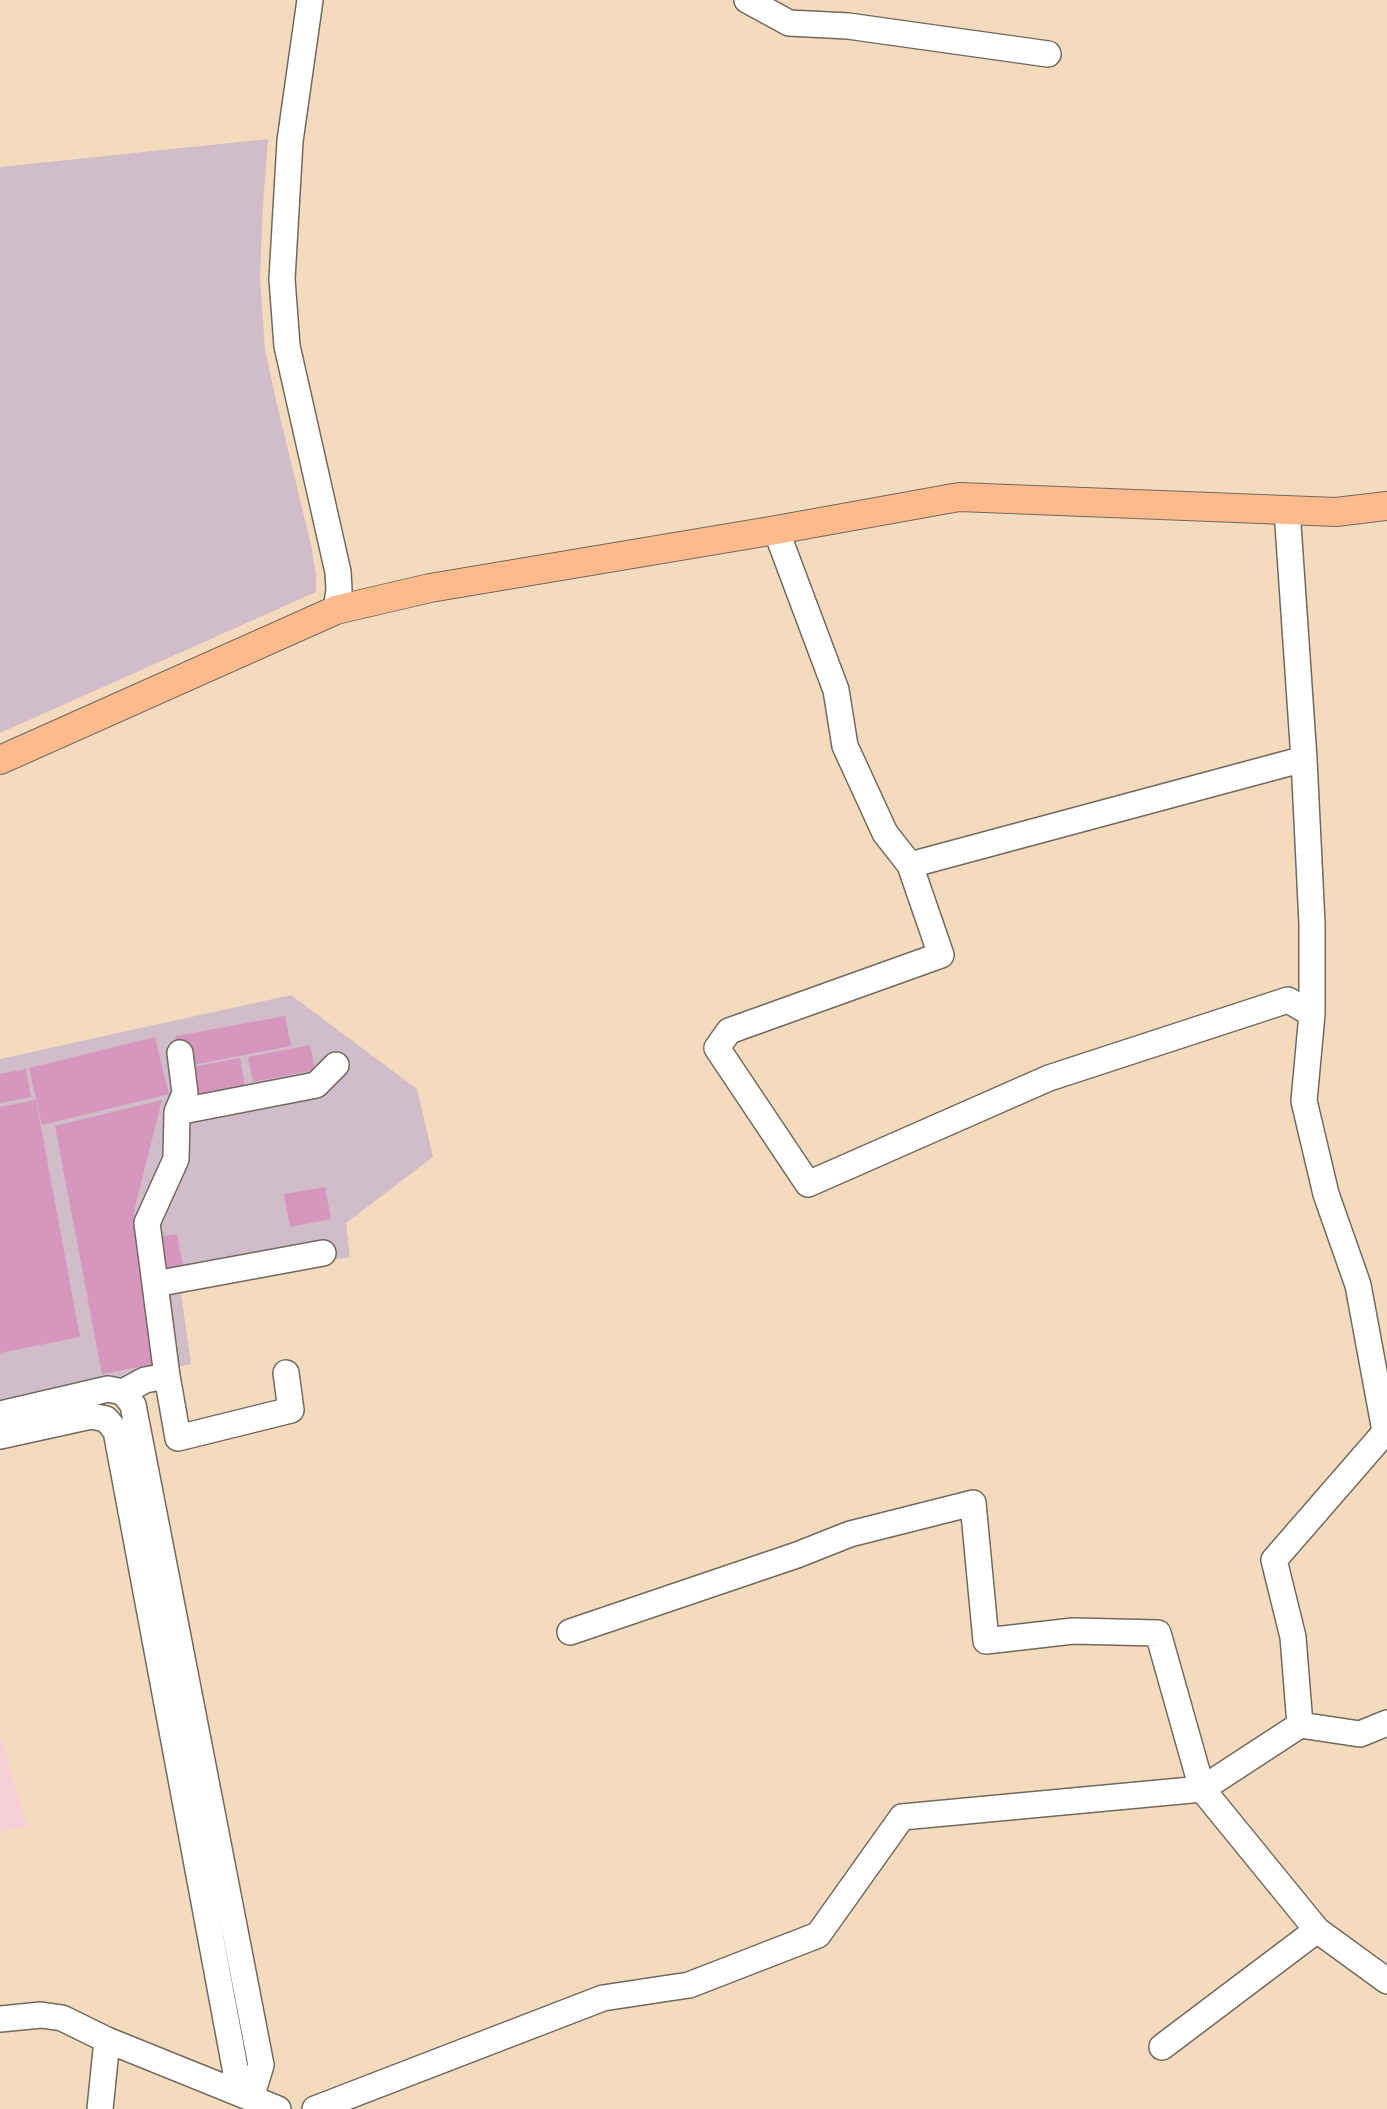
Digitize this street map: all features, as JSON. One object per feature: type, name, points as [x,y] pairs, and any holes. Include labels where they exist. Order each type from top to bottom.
[{"type":"main road","points":[[0,760],[336,610],[459,582],[776,530],[959,497],[1336,512],[1387,506]]},
{"type":"street","points":[[310,0],[290,141],[282,279],[287,346],[338,572],[339,590],[336,610]]},
{"type":"street","points":[[747,0],[789,24],[848,26],[1048,54]]},
{"type":"street","points":[[1287,510],[1304,760],[1312,924],[1312,1014],[1304,1101],[1326,1194],[1358,1285],[1386,1431],[1274,1560],[1293,1637],[1300,1725]]},
{"type":"street","points":[[776,530],[836,690],[845,746],[885,833],[910,865],[941,955],[729,1031],[717,1048],[808,1184],[1049,1078],[1288,1000],[1312,1014]]},
{"type":"street","points":[[910,865],[1304,760]]},
{"type":"street","points":[[180,1052],[185,1093],[177,1112],[176,1159],[147,1223],[167,1376],[178,1438],[291,1410],[286,1373]]},
{"type":"street","points":[[177,1112],[316,1085],[336,1065]]},
{"type":"street","points":[[155,1284],[324,1253]]},
{"type":"street","points":[[0,1414],[108,1389],[123,1392],[144,1380],[167,1376]]},
{"type":"street","points":[[123,1392],[133,1405],[261,2064],[241,2093]]},
{"type":"street","points":[[0,1436],[91,1416],[106,1419],[116,1431],[241,2093]]},
{"type":"street","points":[[570,1632],[797,1555],[850,1534],[973,1503],[986,1641],[1073,1632],[1158,1633],[1202,1789],[1317,1930],[1387,1981]]},
{"type":"street","points":[[315,2109],[603,1998],[689,1985],[818,1936],[902,1817],[1202,1789],[1300,1725],[1360,1734],[1387,1723]]},
{"type":"street","points":[[1162,2047],[1317,1930]]},
{"type":"street","points":[[0,2019],[41,2015],[62,2018],[107,2040],[278,2109]]},
{"type":"street","points":[[100,2109],[107,2040]]},
{"type":"shaded area","points":[[268,139],[260,279],[265,349],[311,545],[316,574],[316,592],[0,733],[0,167]]},
{"type":"shaded area","points":[[291,995],[417,1089],[433,1157],[346,1223],[350,1257],[180,1286],[191,1364],[0,1404],[0,1059]]},
{"type":"shaded area","points":[[0,1735],[28,1827],[0,1832]]},
{"type":"building","points":[[285,1016],[291,1046],[182,1067],[176,1036]]},
{"type":"building","points":[[155,1037],[169,1094],[42,1125],[29,1068]]},
{"type":"building","points":[[310,1045],[315,1070],[253,1082],[248,1057]]},
{"type":"building","points":[[240,1058],[245,1086],[191,1096],[186,1068]]},
{"type":"building","points":[[26,1069],[31,1097],[0,1103],[0,1074]]},
{"type":"building","points":[[36,1100],[80,1337],[0,1353],[0,1107]]},
{"type":"building","points":[[162,1100],[134,1211],[160,1363],[102,1374],[55,1126]]},
{"type":"building","points":[[325,1187],[331,1219],[290,1227],[284,1194]]},
{"type":"building","points":[[177,1234],[184,1271],[165,1275],[158,1237]]}]
